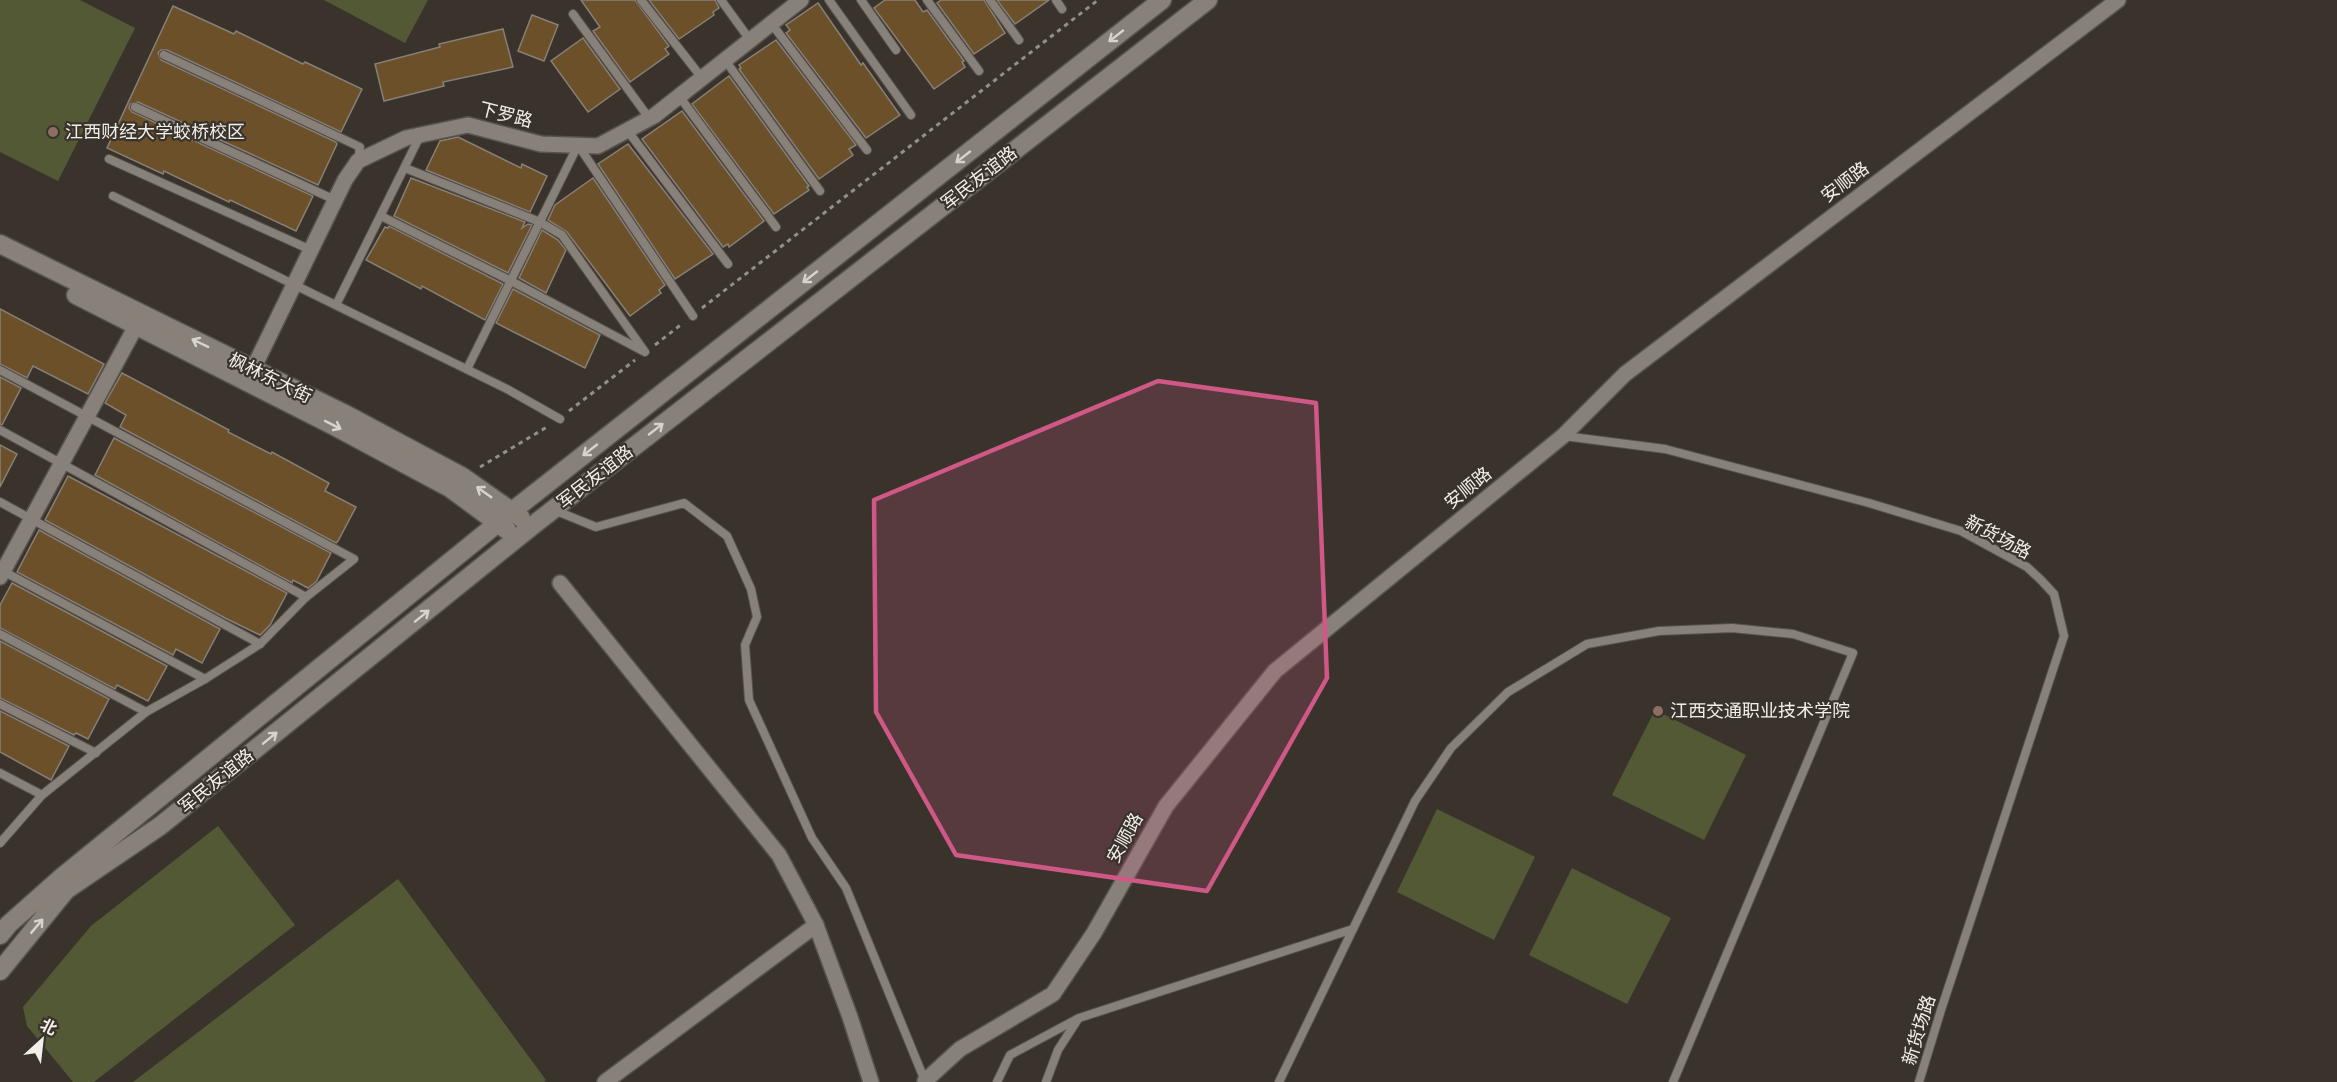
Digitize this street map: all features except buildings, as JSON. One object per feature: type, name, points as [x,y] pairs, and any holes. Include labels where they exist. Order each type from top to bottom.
[{"type":"street","name":"军民友谊路","points":[[0,935],[9,924],[62,877],[497,523],[1162,0]]},
{"type":"street","name":"军民友谊路","points":[[0,971],[66,890],[160,826],[532,526],[1208,0]]},
{"type":"street","name":"安顺路","points":[[925,1081],[960,1049],[1053,994],[1094,933],[1166,806],[1275,671],[1563,436],[1625,374],[2118,0]]},
{"type":"street","name":"下罗路","points":[[358,161],[406,138],[468,125],[541,144],[598,146],[649,118],[679,96],[794,2]]},
{"type":"street","points":[[252,369],[335,200],[358,161]]},
{"type":"street","name":"枫林东大街","points":[[0,244],[463,477],[532,526]]},
{"type":"street","name":"枫林东大街","points":[[0,255],[450,488],[517,538]]},
{"type":"street","points":[[1,573],[136,326]]},
{"type":"street","points":[[560,583],[779,855],[816,925],[871,1082]]},
{"type":"street","points":[[605,1082],[816,925]]},
{"type":"lane","points":[[641,0],[702,78]]},
{"type":"lane","points":[[720,0],[750,40]]},
{"type":"lane","points":[[829,0],[911,115]]},
{"type":"lane","points":[[861,0],[896,50]]},
{"type":"lane","points":[[927,0],[979,71]]},
{"type":"lane","points":[[990,0],[1019,40]]},
{"type":"lane","points":[[1056,0],[1062,9]]},
{"type":"lane","points":[[573,14],[649,118]]},
{"type":"lane","points":[[771,23],[867,150]]},
{"type":"lane","points":[[164,55],[360,147],[358,161]]},
{"type":"lane","points":[[725,60],[820,191]]},
{"type":"lane","points":[[679,96],[776,227]]},
{"type":"lane","points":[[135,107],[335,200]]},
{"type":"lane","points":[[627,130],[728,264]]},
{"type":"lane","points":[[336,305],[421,135]]},
{"type":"lane","points":[[467,369],[578,145],[693,316]]},
{"type":"lane","points":[[109,159],[311,250]]},
{"type":"lane","points":[[405,168],[540,222],[562,235],[645,352]]},
{"type":"lane","points":[[113,196],[467,369],[560,419]]},
{"type":"lane","points":[[381,216],[645,352]]},
{"type":"lane","points":[[0,370],[354,559],[306,597],[260,644],[205,679],[146,712],[42,795],[2,839]]},
{"type":"lane","points":[[0,430],[306,597]]},
{"type":"lane","name":"新货场路","points":[[1563,436],[1665,449],[1835,494],[1961,531],[2027,567],[2054,594],[2064,636],[1919,1082]]},
{"type":"lane","points":[[0,502],[260,644]]},
{"type":"lane","points":[[553,510],[596,527],[684,503],[727,536],[751,589],[757,616],[745,645],[749,700],[812,838],[846,888],[925,1081]]},
{"type":"lane","points":[[1,573],[205,679]]},
{"type":"lane","points":[[1279,1082],[1415,801],[1451,748],[1508,692],[1587,644],[1659,632],[1732,628],[1793,634],[1852,653],[1673,1082]]},
{"type":"lane","points":[[0,634],[146,712]]},
{"type":"lane","points":[[0,704],[96,753]]},
{"type":"lane","points":[[0,772],[42,795]]},
{"type":"lane","points":[[997,1082],[1010,1055],[1079,1018],[1353,929]]},
{"type":"lane","points":[[1046,1082],[1058,1050],[1079,1018]]},
{"type":"path","points":[[463,477],[560,419],[1098,0]]},
{"type":"highlighted area","points":[[1158,381],[1316,403],[1327,678],[1207,891],[956,855],[876,712],[874,500]]},
{"type":"green space","points":[[0,0],[80,0],[135,28],[58,181],[0,152]]},
{"type":"green space","points":[[324,0],[428,0],[405,43]]},
{"type":"green space","points":[[1655,710],[1746,755],[1704,840],[1612,795]]},
{"type":"green space","points":[[1437,809],[1535,857],[1494,940],[1397,892]]},
{"type":"green space","points":[[218,826],[295,925],[94,1082],[73,1082],[27,1026],[23,1007],[91,926]]},
{"type":"green space","points":[[1572,868],[1671,918],[1627,1004],[1529,955]]},
{"type":"green space","points":[[398,879],[546,1080],[544,1082],[133,1082]]},
{"type":"place","name":"江西财经大学蛟桥校区","points":[[53,132]]},
{"type":"place","name":"江西交通职业技术学院","points":[[1658,711]]}]
